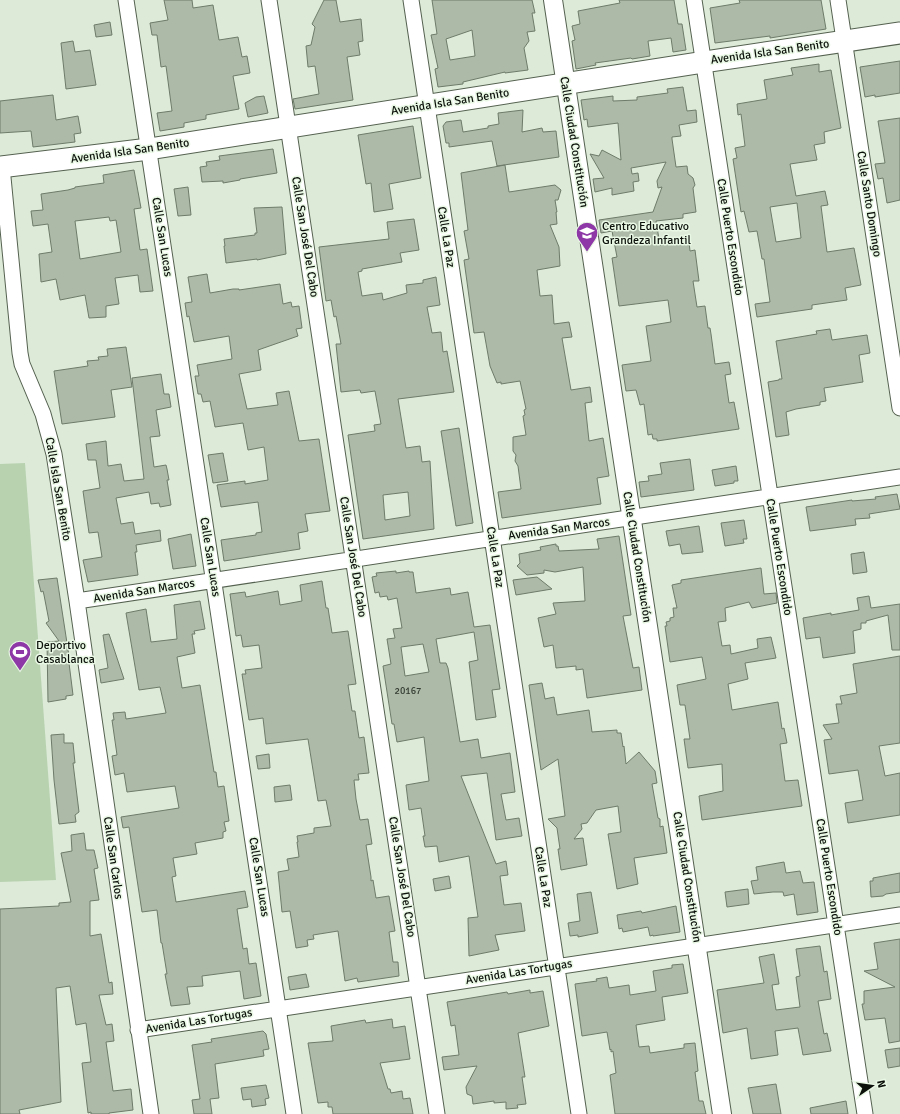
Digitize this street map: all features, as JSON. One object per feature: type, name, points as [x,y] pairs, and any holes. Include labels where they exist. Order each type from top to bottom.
[{"type":"main road","name":"Avenida Isla San Benito","points":[[1,167],[149,149],[704,62],[900,33]]},
{"type":"street","name":"Calle San Lucas","points":[[126,0],[294,1114]]},
{"type":"street","name":"Calle San José Del Cabo","points":[[268,0],[437,1114]]},
{"type":"street","name":"Calle La Paz","points":[[411,0],[579,1114]]},
{"type":"street","name":"Calle Ciudad Constitución","points":[[553,0],[722,1114]]},
{"type":"street","name":"Calle Puerto Escondido","points":[[694,0],[769,497],[865,1114]]},
{"type":"street","name":"Calle Santo Domingo","points":[[838,0],[900,408]]},
{"type":"street","name":"Calle Isla San Benito","points":[[1,167],[20,353],[22,364],[43,414],[54,454],[76,601]]},
{"type":"street","name":"Avenida San Marcos","points":[[76,601],[900,477]]},
{"type":"street","name":"Calle San Carlos","points":[[76,601],[151,1114]]},
{"type":"street","name":"Avenida Las Tortugas","points":[[138,1030],[900,915]]},
{"type":"green space","name":"Deportivo Casablanca","points":[[25,463],[56,880],[0,882],[0,464]]},
{"type":"building","points":[[164,0],[192,0],[193,8],[213,5],[219,40],[238,37],[242,57],[247,56],[250,73],[233,76],[239,109],[206,115],[206,119],[184,123],[184,127],[160,131],[157,113],[172,111],[166,66],[161,67],[157,35],[152,35],[150,23],[168,20]]},
{"type":"building","points":[[324,0],[336,0],[340,22],[361,19],[363,41],[358,42],[360,55],[347,57],[353,100],[295,109],[293,99],[319,94],[315,66],[308,67],[306,46],[311,45],[315,27],[312,24]]},
{"type":"building","points":[[432,0],[532,0],[535,13],[532,13],[535,31],[527,32],[529,41],[524,48],[528,70],[505,72],[463,82],[463,84],[438,87],[435,69],[438,68],[431,35],[437,34]],"holes":[[[472,30],[475,56],[450,60],[446,39]]]},
{"type":"building","points":[[619,0],[674,0],[678,24],[682,24],[686,50],[673,52],[671,38],[648,41],[650,56],[595,63],[596,65],[576,69],[572,41],[575,40],[572,26],[580,24],[578,11],[620,3]]},
{"type":"building","points":[[739,0],[821,0],[826,29],[770,38],[770,36],[715,43],[710,8],[740,3]]},
{"type":"building","points":[[110,22],[112,35],[96,37],[94,25]]},
{"type":"building","points":[[73,41],[75,52],[90,50],[96,85],[66,89],[61,43]]},
{"type":"building","points":[[900,61],[900,93],[865,97],[860,67]]},
{"type":"building","points":[[819,64],[819,72],[831,70],[841,128],[824,132],[825,143],[814,145],[817,160],[790,164],[796,196],[825,191],[828,205],[821,206],[827,252],[854,248],[861,285],[845,288],[847,300],[812,305],[812,309],[757,317],[755,304],[770,302],[764,259],[762,259],[757,231],[749,232],[744,211],[741,212],[733,159],[737,158],[735,148],[745,146],[741,114],[738,115],[737,104],[767,99],[764,80],[793,75],[791,68]],"holes":[[[797,203],[801,238],[776,242],[770,207]]]},
{"type":"building","points":[[683,87],[687,111],[696,110],[697,122],[679,125],[681,136],[672,137],[672,139],[676,167],[687,166],[688,174],[693,178],[695,185],[693,188],[696,212],[683,214],[683,218],[656,221],[660,245],[689,242],[690,251],[695,250],[699,281],[693,281],[697,307],[705,306],[715,364],[729,362],[731,374],[725,375],[729,403],[734,402],[739,429],[657,441],[657,439],[653,439],[652,434],[648,435],[644,404],[640,405],[636,390],[626,391],[622,365],[651,361],[646,326],[671,322],[668,300],[619,306],[612,258],[617,257],[612,231],[601,233],[599,220],[653,212],[662,187],[658,188],[657,181],[666,162],[631,168],[632,174],[638,173],[639,181],[633,182],[634,191],[612,195],[612,188],[595,192],[593,179],[604,178],[590,154],[599,156],[602,150],[621,160],[618,123],[588,127],[587,119],[584,120],[581,100],[613,96],[613,101],[637,100],[637,97],[668,93],[667,89]]},
{"type":"building","points":[[53,95],[56,120],[78,116],[81,133],[74,134],[75,142],[33,147],[31,131],[0,133],[0,101]]},
{"type":"building","points":[[264,96],[268,113],[248,117],[245,103],[256,97]]},
{"type":"building","points":[[523,110],[522,132],[542,128],[543,132],[556,131],[559,157],[497,166],[492,141],[449,147],[449,143],[446,143],[443,126],[446,122],[461,120],[463,132],[488,128],[488,126],[499,124],[498,113]]},
{"type":"building","points":[[900,118],[900,200],[887,203],[883,178],[878,179],[875,164],[885,163],[878,121]]},
{"type":"building","points":[[413,126],[421,178],[389,184],[393,209],[374,212],[371,183],[366,184],[358,135]]},
{"type":"building","points":[[273,149],[277,173],[223,183],[223,181],[202,182],[200,167],[207,166],[206,162],[220,160],[219,156]]},
{"type":"building","points":[[505,165],[509,192],[555,185],[561,190],[558,200],[555,200],[557,224],[550,225],[559,247],[560,266],[537,270],[540,296],[552,295],[554,324],[569,322],[572,337],[562,338],[571,390],[590,387],[592,402],[585,403],[589,441],[603,438],[609,476],[597,478],[601,504],[502,518],[498,492],[521,489],[518,466],[515,461],[516,455],[513,451],[513,437],[526,435],[523,416],[525,415],[524,410],[526,409],[520,381],[501,384],[501,382],[497,383],[490,366],[484,332],[474,333],[464,260],[469,259],[464,231],[468,230],[461,173]]},
{"type":"building","points":[[134,170],[141,208],[134,209],[140,250],[147,249],[153,291],[140,292],[138,275],[115,278],[119,304],[106,306],[106,317],[89,318],[85,295],[60,300],[56,279],[41,282],[39,254],[52,252],[48,224],[33,226],[31,211],[43,210],[41,194],[104,183],[103,175]],"holes":[[[109,217],[110,221],[116,220],[121,252],[80,259],[75,221]]]},
{"type":"building","points":[[188,187],[191,215],[178,216],[174,189]]},
{"type":"building","points":[[282,207],[286,254],[257,260],[226,263],[224,239],[255,235],[255,233],[257,233],[254,208]]},
{"type":"building","points":[[414,219],[419,250],[400,253],[402,262],[362,269],[362,271],[358,272],[362,296],[382,293],[383,300],[407,293],[406,285],[423,283],[423,280],[436,277],[440,305],[427,307],[432,333],[441,332],[443,352],[447,351],[454,392],[398,399],[406,448],[420,446],[422,462],[430,461],[434,529],[363,539],[348,435],[375,431],[374,425],[381,424],[375,391],[361,393],[360,390],[341,392],[336,344],[341,344],[336,316],[334,317],[331,300],[326,301],[319,247],[389,239],[387,222]],"holes":[[[408,492],[410,516],[385,520],[383,495]]]},
{"type":"building","points":[[207,274],[210,293],[280,284],[283,304],[291,302],[292,307],[299,306],[302,328],[296,329],[298,336],[258,350],[261,370],[239,374],[247,409],[278,405],[276,393],[289,391],[299,441],[319,439],[330,511],[305,514],[308,531],[298,533],[300,549],[224,561],[221,540],[256,535],[256,533],[262,532],[258,502],[221,507],[217,485],[245,481],[245,484],[268,480],[264,447],[248,450],[243,423],[215,427],[210,401],[203,402],[201,394],[198,394],[195,376],[199,376],[197,365],[232,359],[229,336],[194,342],[185,303],[192,302],[188,277]]},
{"type":"building","points":[[830,329],[832,340],[867,335],[870,353],[859,355],[863,382],[824,388],[826,401],[820,402],[820,405],[786,412],[789,435],[776,437],[768,382],[782,379],[776,341],[817,334],[816,331]]},
{"type":"building","points":[[126,347],[132,387],[111,390],[115,417],[62,424],[54,371],[88,366],[87,361],[99,360],[98,357],[108,356],[107,349]]},
{"type":"building","points":[[161,374],[164,394],[169,394],[171,407],[156,410],[160,436],[150,437],[154,467],[166,465],[171,505],[160,507],[159,503],[151,504],[149,492],[116,498],[121,524],[133,522],[135,534],[160,530],[161,541],[136,545],[137,552],[135,552],[138,575],[88,582],[83,560],[102,557],[98,532],[89,533],[83,491],[100,488],[96,460],[88,460],[86,444],[106,441],[108,466],[121,464],[124,481],[144,479],[132,378]]},
{"type":"building","points":[[459,428],[473,523],[456,526],[441,431]]},
{"type":"building","points":[[223,453],[228,481],[213,483],[208,455]]},
{"type":"building","points":[[690,459],[694,490],[641,497],[639,482],[649,481],[648,476],[662,474],[660,463]]},
{"type":"building","points":[[736,466],[738,481],[715,486],[712,470]]},
{"type":"building","points":[[897,494],[900,509],[869,514],[870,518],[855,519],[856,525],[810,531],[806,507],[852,500],[876,499],[875,497]]},
{"type":"building","points":[[744,520],[747,539],[743,539],[744,543],[725,546],[721,523]]},
{"type":"building","points":[[699,526],[703,552],[682,554],[680,544],[669,546],[666,531]]},
{"type":"building","points":[[191,534],[196,566],[173,569],[168,539]]},
{"type":"building","points":[[619,536],[631,615],[623,616],[633,668],[639,667],[642,690],[587,698],[583,669],[576,670],[576,666],[556,668],[553,645],[544,647],[538,618],[556,614],[553,603],[585,601],[583,567],[555,572],[544,570],[544,573],[527,575],[517,566],[520,563],[519,554],[541,550],[540,547],[556,544],[559,551],[599,549],[597,539]]},
{"type":"building","points":[[864,552],[867,572],[853,574],[851,554]]},
{"type":"building","points":[[761,568],[764,594],[776,593],[777,603],[752,608],[749,602],[725,608],[726,621],[718,622],[722,646],[730,645],[731,654],[758,648],[757,639],[771,637],[776,658],[745,663],[748,679],[728,684],[732,710],[778,702],[782,729],[784,728],[787,743],[780,744],[785,781],[798,780],[802,806],[702,820],[699,796],[723,791],[722,764],[688,768],[684,739],[690,739],[685,705],[680,705],[677,685],[706,679],[702,657],[670,662],[665,626],[667,626],[666,622],[670,621],[670,618],[674,617],[673,608],[677,608],[672,585],[681,583],[681,580]]},
{"type":"building","points":[[396,571],[396,573],[409,571],[413,572],[416,593],[450,588],[451,595],[468,592],[474,627],[490,625],[500,689],[492,690],[496,717],[476,720],[469,662],[478,660],[474,632],[436,639],[440,663],[446,663],[448,668],[460,742],[478,739],[481,758],[510,753],[515,792],[501,794],[506,820],[519,818],[522,836],[496,840],[487,773],[461,776],[496,864],[506,861],[508,875],[500,876],[504,905],[521,903],[525,931],[495,935],[499,950],[469,956],[468,918],[478,917],[469,856],[439,862],[437,846],[425,847],[421,808],[409,810],[406,785],[429,781],[424,737],[397,742],[394,724],[392,724],[383,666],[391,664],[387,639],[395,638],[393,629],[402,628],[397,598],[388,600],[387,596],[380,597],[379,592],[375,593],[372,577],[377,576],[376,573]],"holes":[[[423,644],[429,672],[405,676],[401,647]]]},
{"type":"building","points":[[537,577],[552,589],[516,595],[513,580]]},
{"type":"building","points":[[57,578],[69,656],[68,655],[73,695],[66,696],[66,699],[48,702],[47,642],[59,641],[46,623],[49,621],[43,591],[41,592],[38,580]]},
{"type":"building","points":[[322,581],[332,633],[348,631],[356,684],[348,685],[352,711],[355,711],[359,738],[364,737],[369,773],[358,774],[359,780],[354,780],[356,799],[360,820],[368,819],[372,844],[366,845],[371,881],[373,880],[376,898],[389,896],[395,931],[389,932],[393,962],[398,962],[399,976],[358,982],[357,978],[345,981],[338,931],[313,935],[314,939],[307,940],[308,946],[296,948],[290,911],[282,912],[278,872],[289,870],[287,859],[299,857],[297,836],[314,833],[314,828],[331,826],[326,800],[318,801],[308,739],[266,744],[263,718],[249,720],[242,674],[246,674],[245,670],[262,668],[259,645],[243,647],[241,635],[236,636],[230,594],[245,592],[246,597],[278,591],[280,605],[302,601],[300,585]]},
{"type":"building","points":[[869,596],[871,608],[900,604],[900,650],[892,650],[888,615],[866,621],[866,623],[861,623],[861,629],[853,631],[855,653],[823,658],[820,637],[806,639],[803,618],[859,610],[857,598]]},
{"type":"building","points":[[200,601],[205,629],[194,631],[195,634],[192,634],[195,653],[177,657],[182,688],[200,685],[214,772],[216,772],[218,787],[224,786],[229,821],[224,822],[226,831],[223,832],[223,838],[195,843],[197,854],[173,858],[176,876],[172,877],[176,902],[245,891],[248,907],[237,909],[243,949],[247,948],[249,964],[256,963],[261,996],[244,999],[240,971],[202,976],[203,986],[187,987],[190,1004],[171,1006],[165,974],[167,974],[157,910],[142,912],[129,827],[123,828],[121,817],[179,808],[175,786],[127,792],[124,773],[115,775],[112,756],[117,755],[112,720],[114,720],[113,713],[125,712],[126,719],[166,713],[160,687],[139,690],[126,613],[146,609],[151,642],[177,639],[174,605]]},
{"type":"building","points":[[109,634],[124,679],[101,683],[99,670],[108,668],[103,635]]},
{"type":"building","points":[[900,656],[900,743],[879,746],[885,776],[900,773],[900,815],[848,823],[845,803],[863,800],[858,770],[829,774],[824,740],[832,739],[823,725],[839,723],[836,704],[842,704],[840,696],[857,693],[853,664]]},
{"type":"building","points":[[542,683],[545,699],[554,697],[557,715],[589,710],[592,732],[617,730],[617,733],[621,733],[626,764],[639,752],[655,771],[657,783],[652,784],[658,818],[660,819],[660,827],[663,826],[667,853],[634,858],[638,884],[617,889],[608,834],[621,832],[618,806],[596,810],[587,823],[581,824],[582,829],[574,839],[583,838],[587,865],[561,870],[557,828],[548,819],[565,816],[558,759],[541,770],[529,685]]},
{"type":"building","points":[[64,734],[64,743],[73,743],[75,763],[73,763],[79,812],[75,815],[76,822],[59,824],[51,735]]},
{"type":"building","points":[[269,754],[270,768],[258,769],[256,756]]},
{"type":"building","points":[[290,785],[292,800],[275,802],[274,787]]},
{"type":"building","points":[[84,833],[86,850],[94,850],[98,868],[94,869],[99,900],[90,901],[90,936],[101,934],[109,983],[112,982],[113,994],[99,995],[106,1025],[112,1024],[114,1041],[106,1042],[113,1091],[131,1089],[133,1110],[109,1114],[88,1113],[82,1063],[91,1062],[86,1023],[76,1025],[70,986],[56,988],[61,1102],[19,1110],[20,1114],[0,1114],[0,909],[59,906],[59,903],[71,902],[61,853],[72,851],[71,835]]},
{"type":"building","points":[[784,862],[786,873],[800,871],[803,883],[814,882],[818,912],[797,915],[794,894],[784,896],[783,892],[773,892],[754,894],[751,881],[758,880],[756,867]]},
{"type":"building","points":[[900,873],[900,892],[871,897],[870,881],[873,881],[873,878]]},
{"type":"building","points":[[449,876],[451,888],[435,891],[433,879]]},
{"type":"building","points":[[748,889],[749,904],[727,907],[725,892]]},
{"type":"building","points":[[591,892],[598,933],[578,937],[578,935],[570,936],[568,923],[580,921],[577,894]]},
{"type":"building","points":[[676,906],[680,932],[650,936],[648,927],[623,932],[622,928],[619,929],[617,915],[641,911],[642,913]]},
{"type":"building","points":[[900,939],[900,1041],[889,1043],[885,1018],[865,1020],[862,1004],[864,1004],[864,991],[895,987],[864,971],[878,969],[874,943]]},
{"type":"building","points":[[820,946],[824,972],[827,971],[831,999],[818,1001],[824,1034],[827,1033],[831,1051],[803,1055],[798,1028],[775,1031],[778,1055],[751,1059],[747,1028],[723,1033],[717,990],[764,983],[759,957],[774,954],[779,984],[772,985],[776,1010],[800,1007],[796,977],[800,976],[796,949]]},
{"type":"building","points":[[683,964],[688,993],[662,997],[665,1020],[636,1025],[639,1047],[649,1046],[650,1053],[684,1048],[684,1044],[695,1043],[698,1071],[695,1072],[699,1101],[703,1101],[706,1114],[615,1114],[610,1075],[616,1073],[613,1051],[611,1052],[611,1049],[610,1050],[607,1032],[582,1036],[575,984],[597,981],[596,979],[607,977],[609,988],[629,985],[630,995],[656,991],[653,971],[672,968],[672,965]]},
{"type":"building","points":[[306,974],[309,987],[290,990],[288,977]]},
{"type":"building","points":[[530,990],[530,993],[543,991],[549,1026],[518,1033],[525,1077],[522,1077],[526,1104],[517,1105],[518,1108],[506,1109],[506,1102],[494,1103],[494,1101],[473,1104],[472,1096],[467,1094],[466,1087],[477,1066],[444,1070],[442,1057],[459,1055],[455,1025],[451,1026],[447,1002],[507,992],[508,994]]},
{"type":"building","points":[[392,1019],[393,1028],[405,1026],[410,1059],[380,1063],[388,1089],[390,1089],[391,1093],[402,1091],[403,1099],[410,1098],[413,1114],[333,1114],[332,1107],[328,1107],[328,1102],[318,1103],[308,1043],[333,1041],[331,1026],[365,1020],[366,1023]]},
{"type":"building","points":[[263,1031],[266,1034],[269,1049],[263,1050],[264,1056],[215,1064],[219,1098],[210,1099],[212,1114],[194,1114],[192,1100],[200,1099],[192,1045],[212,1042],[211,1039]]},
{"type":"building","points":[[900,1048],[900,1066],[888,1068],[885,1050]]},
{"type":"building","points":[[776,1084],[781,1114],[753,1114],[748,1088]]},
{"type":"building","points":[[266,1085],[269,1098],[265,1099],[266,1105],[252,1107],[251,1099],[243,1100],[241,1088]]},
{"type":"building","points":[[846,1101],[848,1114],[811,1114],[810,1108]]},
{"type":"place","name":"Centro Educativo Grandeza Infantil","points":[[587,252]]},
{"type":"place","name":"Deportivo Casablanca","points":[[20,672]]}]
